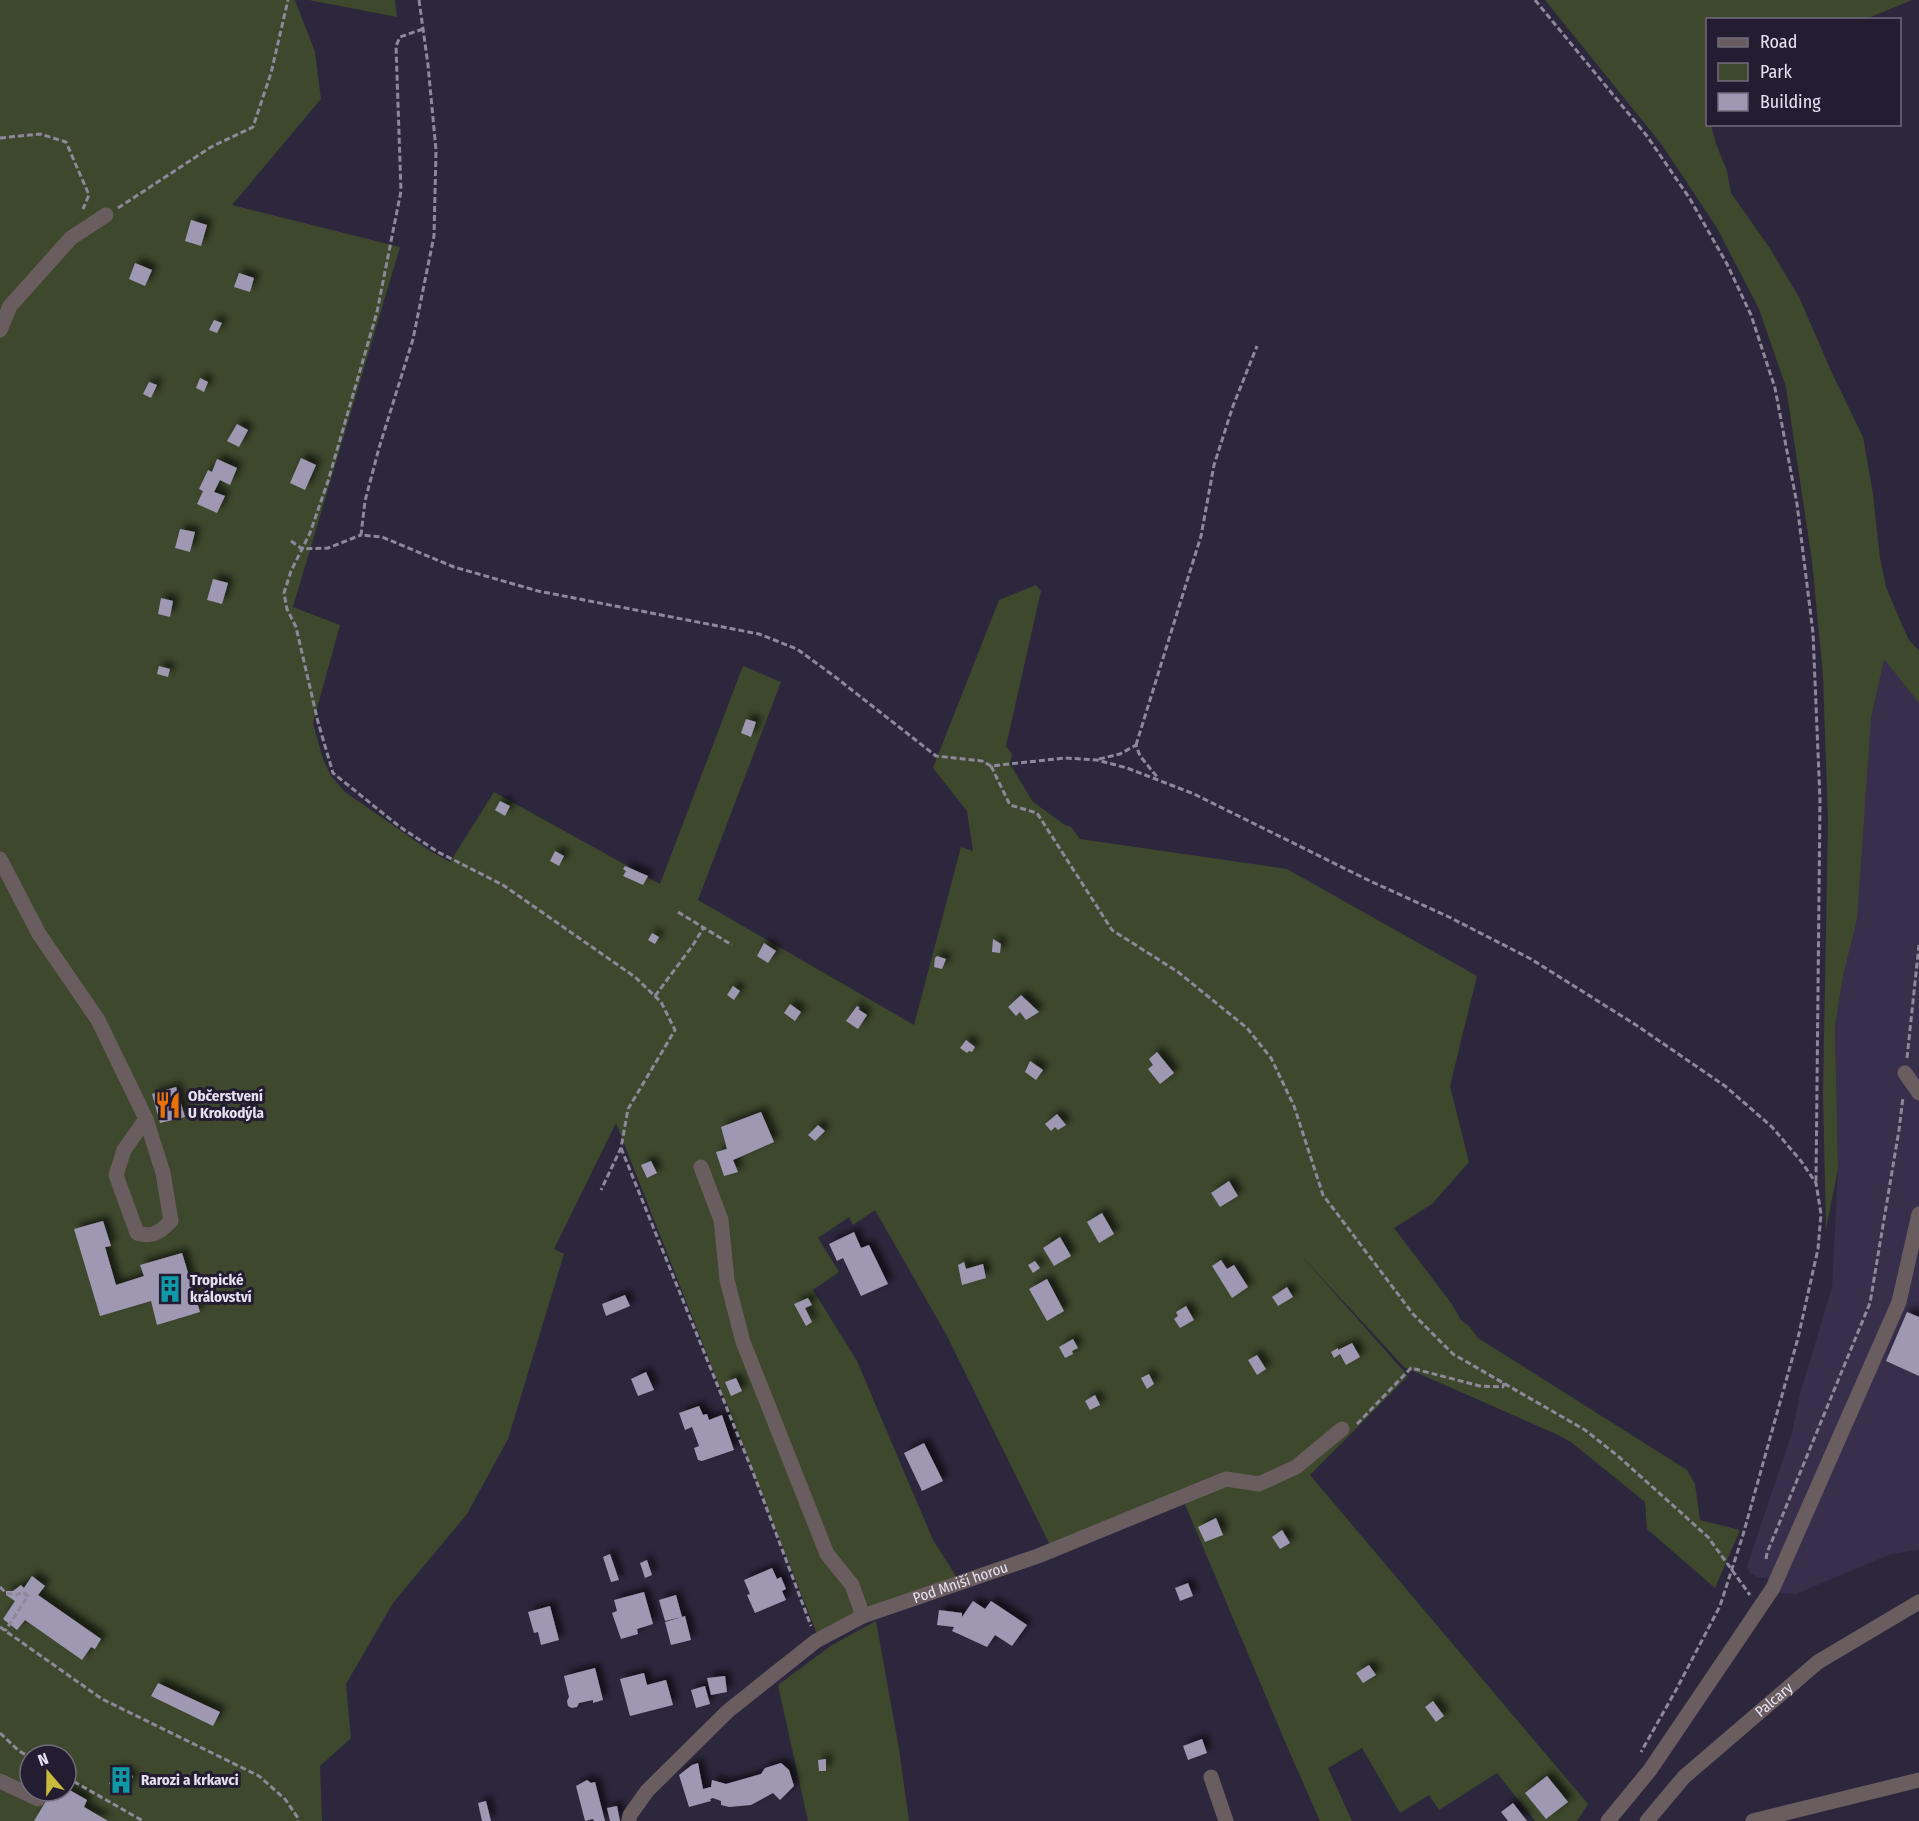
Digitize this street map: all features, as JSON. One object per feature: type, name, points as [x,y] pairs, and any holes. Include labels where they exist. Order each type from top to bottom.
[{"type":"street","points":[[0,330],[10,306],[71,238],[106,215]]},
{"type":"street","points":[[0,859],[39,934],[98,1020],[146,1119],[163,1173],[171,1221],[162,1230],[147,1236],[137,1233],[116,1175],[124,1150],[146,1119]]},
{"type":"street","points":[[1905,1073],[1919,1093]]},
{"type":"street","points":[[701,1167],[721,1220],[727,1280],[743,1342],[827,1554],[852,1585],[862,1616]]},
{"type":"street","points":[[1608,1821],[1650,1770],[1774,1586],[1899,1302],[1919,1214]]},
{"type":"street","name":"Pod Mniší horou","points":[[629,1821],[630,1815],[647,1791],[728,1711],[816,1641],[862,1616],[1038,1556],[1226,1479],[1259,1485],[1296,1467],[1342,1429]]},
{"type":"street","name":"Palcary","points":[[1647,1821],[1683,1777],[1818,1662],[1919,1602]]},
{"type":"street","points":[[1211,1777],[1226,1821]]},
{"type":"street","points":[[1753,1821],[1919,1780]]},
{"type":"street","points":[[0,1781],[18,1790]]},
{"type":"path","points":[[106,215],[211,147],[253,127],[271,73],[288,0]]},
{"type":"path","points":[[362,535],[365,501],[379,448],[414,339],[434,236],[436,150],[419,0]]},
{"type":"path","points":[[1535,0],[1647,136],[1690,199],[1727,264],[1751,315],[1775,388],[1797,504],[1813,633],[1820,800],[1816,1183],[1821,1214],[1818,1249],[1798,1338],[1743,1534],[1720,1606],[1676,1690],[1637,1757]]},
{"type":"path","points":[[423,29],[400,37],[396,46],[400,191],[377,312],[328,481],[284,593],[287,609],[296,627],[318,722],[333,772],[400,827],[438,852],[504,885],[635,977],[665,1008],[675,1030],[628,1109],[621,1148],[601,1190]]},
{"type":"path","points":[[0,138],[40,134],[66,142],[89,195],[71,238]]},
{"type":"path","points":[[1159,779],[1140,756],[1136,745],[1201,536],[1214,465],[1233,406],[1257,346]]},
{"type":"path","points":[[291,541],[302,549],[328,548],[362,535],[382,537],[454,567],[538,591],[759,634],[797,649],[936,756],[982,761],[991,766],[1010,805],[1037,813],[1112,930],[1178,972],[1247,1028],[1271,1058],[1293,1106],[1323,1196],[1413,1314],[1453,1354],[1585,1430],[1618,1456],[1708,1536],[1760,1609]]},
{"type":"path","points":[[1097,760],[1120,754],[1136,745]]},
{"type":"path","points":[[991,766],[1065,758],[1097,760],[1159,779],[1449,917],[1541,965],[1636,1025],[1725,1086],[1772,1128],[1801,1161],[1816,1183]]},
{"type":"path","points":[[678,912],[732,945]]},
{"type":"path","points":[[655,996],[704,927]]},
{"type":"path","points":[[1766,1561],[1767,1553],[1870,1303],[1899,1130],[1919,945]]},
{"type":"path","points":[[621,1148],[754,1475],[816,1641]]},
{"type":"path","points":[[1342,1429],[1348,1433],[1411,1368],[1480,1386],[1503,1387],[1504,1383]]},
{"type":"path","points":[[0,1587],[2,1592],[17,1595],[22,1592],[28,1596],[5,1630]]},
{"type":"path","points":[[0,1627],[102,1699],[258,1776],[285,1799],[298,1821]]},
{"type":"path","points":[[0,1733],[18,1749]]},
{"type":"path","points":[[78,1784],[143,1821]]},
{"type":"shaded area","points":[[1884,658],[1919,703],[1919,1550],[1891,1554],[1796,1594],[1781,1593],[1767,1578],[1757,1577],[1750,1573],[1747,1566],[1792,1433],[1800,1394],[1832,1287],[1838,1169],[1835,1027],[1843,976],[1871,719]]},
{"type":"green space","points":[[0,0],[295,0],[315,52],[321,99],[232,205],[400,247],[293,607],[340,625],[313,723],[323,759],[331,776],[345,792],[430,851],[450,862],[494,792],[660,884],[743,666],[781,682],[698,900],[914,1025],[961,847],[973,851],[967,811],[933,768],[999,600],[1036,585],[1041,591],[1006,746],[1012,754],[1010,764],[1033,802],[1071,827],[1080,839],[1287,869],[1477,976],[1450,1086],[1469,1162],[1432,1204],[1394,1228],[1451,1303],[1461,1320],[1478,1338],[1687,1470],[1695,1484],[1700,1520],[1740,1530],[1715,1588],[1647,1529],[1645,1502],[1571,1442],[1404,1367],[1298,1252],[1408,1376],[1310,1475],[1588,1804],[1577,1821],[1535,1821],[1497,1773],[1439,1810],[1429,1795],[1400,1813],[1362,1748],[1328,1768],[1352,1821],[1320,1821],[1184,1502],[1051,1547],[946,1334],[875,1210],[853,1225],[849,1217],[818,1238],[839,1272],[813,1290],[857,1361],[933,1540],[958,1579],[817,1634],[616,1123],[554,1249],[564,1254],[508,1439],[467,1514],[393,1603],[346,1684],[351,1738],[320,1766],[322,1821],[0,1821]]},
{"type":"green space","points":[[309,0],[395,0],[397,17]]},
{"type":"green space","points":[[1545,0],[1912,0],[1868,18],[1706,18],[1706,126],[1711,126],[1727,171],[1731,193],[1769,247],[1799,297],[1863,437],[1886,587],[1909,640],[1919,651],[1919,703],[1884,659],[1871,719],[1857,919],[1843,976],[1835,1027],[1838,1169],[1826,1229],[1823,1093],[1828,821],[1823,676],[1812,561],[1786,387],[1759,309],[1717,228],[1662,145]]},
{"type":"green space","points":[[876,1621],[899,1749],[909,1821],[808,1821],[778,1685],[832,1645]]},
{"type":"building","points":[[191,220],[207,225],[201,246],[185,241]]},
{"type":"building","points":[[135,263],[152,270],[145,286],[129,279]]},
{"type":"building","points":[[239,273],[254,278],[250,292],[234,287]]},
{"type":"building","points":[[214,320],[222,323],[217,333],[209,330]]},
{"type":"building","points":[[200,378],[208,382],[204,392],[196,388]]},
{"type":"building","points":[[149,382],[157,385],[151,398],[143,394]]},
{"type":"building","points":[[237,424],[248,430],[239,447],[227,441]]},
{"type":"building","points":[[301,458],[316,465],[305,490],[290,483]]},
{"type":"building","points":[[217,459],[237,468],[230,485],[220,480],[214,492],[225,496],[217,513],[197,504],[203,491],[199,489],[208,470],[212,472]]},
{"type":"building","points":[[180,529],[195,532],[190,552],[175,548]]},
{"type":"building","points":[[213,579],[228,583],[222,604],[207,600]]},
{"type":"building","points":[[161,598],[173,601],[170,617],[158,614]]},
{"type":"building","points":[[159,666],[170,669],[168,677],[157,674]]},
{"type":"building","points":[[746,719],[756,722],[751,737],[741,733]]},
{"type":"building","points":[[500,801],[510,806],[505,816],[495,810]]},
{"type":"building","points":[[555,851],[564,856],[559,866],[550,861]]},
{"type":"building","points":[[625,866],[648,876],[643,885],[623,876],[626,871],[623,869]]},
{"type":"building","points":[[652,933],[659,937],[655,944],[648,940]]},
{"type":"building","points":[[993,939],[1001,944],[1000,953],[992,952]]},
{"type":"building","points":[[764,943],[776,951],[768,963],[757,956]]},
{"type":"building","points":[[937,956],[946,959],[942,969],[934,967]]},
{"type":"building","points":[[733,986],[740,991],[734,1000],[727,995]]},
{"type":"building","points":[[1021,995],[1039,1012],[1026,1020],[1020,1012],[1016,1016],[1008,1007]]},
{"type":"building","points":[[790,1004],[801,1012],[795,1021],[784,1013]]},
{"type":"building","points":[[857,1006],[867,1015],[858,1029],[846,1021]]},
{"type":"building","points":[[966,1040],[975,1047],[972,1052],[967,1053],[960,1048]]},
{"type":"building","points":[[1157,1052],[1174,1073],[1160,1084],[1148,1069],[1153,1065],[1149,1059]]},
{"type":"building","points":[[1030,1061],[1043,1070],[1036,1080],[1025,1072]]},
{"type":"building","name":"Občerstvení U Krokodýla","points":[[176,1087],[185,1117],[160,1123],[152,1094]]},
{"type":"building","points":[[761,1112],[774,1142],[733,1160],[738,1172],[724,1176],[716,1152],[727,1149],[721,1127]]},
{"type":"building","points":[[1057,1114],[1066,1125],[1058,1130],[1055,1127],[1051,1131],[1045,1124]]},
{"type":"building","points":[[818,1125],[825,1131],[815,1141],[808,1135]]},
{"type":"building","points":[[651,1161],[657,1173],[647,1178],[641,1165]]},
{"type":"building","points":[[1229,1181],[1238,1196],[1220,1207],[1211,1193]]},
{"type":"building","points":[[1102,1213],[1114,1234],[1099,1243],[1087,1222]]},
{"type":"building","points":[[103,1221],[111,1246],[105,1247],[116,1285],[144,1276],[140,1265],[182,1253],[200,1312],[157,1325],[151,1301],[100,1316],[74,1229]]},
{"type":"building","points":[[854,1232],[861,1248],[869,1245],[888,1284],[861,1296],[843,1258],[837,1261],[829,1244]]},
{"type":"building","points":[[1060,1237],[1071,1256],[1054,1266],[1043,1248]]},
{"type":"building","points":[[1221,1260],[1227,1269],[1234,1265],[1248,1287],[1232,1298],[1212,1266]]},
{"type":"building","points":[[1035,1261],[1040,1268],[1033,1273],[1028,1265]]},
{"type":"building","points":[[964,1262],[966,1269],[983,1264],[986,1278],[962,1285],[958,1265]]},
{"type":"building","points":[[1047,1279],[1064,1311],[1047,1321],[1029,1289]]},
{"type":"building","points":[[1287,1287],[1293,1297],[1278,1306],[1272,1297]]},
{"type":"building","points":[[625,1295],[630,1306],[606,1316],[602,1304]]},
{"type":"building","points":[[808,1298],[812,1305],[805,1308],[812,1322],[806,1326],[794,1304]]},
{"type":"building","points":[[1186,1306],[1194,1320],[1180,1328],[1174,1319],[1178,1316],[1176,1312]]},
{"type":"building","points":[[1907,1312],[1919,1317],[1919,1376],[1886,1361]]},
{"type":"building","points":[[1073,1339],[1078,1348],[1065,1358],[1059,1347]]},
{"type":"building","points":[[1352,1343],[1360,1357],[1346,1365],[1340,1354],[1334,1358],[1331,1352]]},
{"type":"building","points":[[1257,1355],[1266,1369],[1257,1375],[1248,1360]]},
{"type":"building","points":[[646,1372],[654,1390],[638,1396],[631,1379]]},
{"type":"building","points":[[1149,1374],[1154,1384],[1147,1389],[1141,1378]]},
{"type":"building","points":[[736,1378],[742,1391],[731,1396],[725,1382]]},
{"type":"building","points":[[1095,1395],[1100,1405],[1090,1410],[1085,1401]]},
{"type":"building","points":[[699,1406],[703,1415],[707,1414],[709,1420],[722,1415],[734,1450],[702,1461],[698,1460],[694,1448],[699,1446],[692,1427],[685,1430],[679,1413]]},
{"type":"building","points":[[924,1443],[943,1481],[922,1491],[904,1453]]},
{"type":"building","points":[[1216,1518],[1223,1535],[1205,1542],[1198,1527]]},
{"type":"building","points":[[1282,1530],[1290,1543],[1280,1549],[1272,1537]]},
{"type":"building","points":[[610,1554],[619,1580],[611,1582],[603,1557]]},
{"type":"building","points":[[647,1560],[652,1575],[645,1578],[640,1563]]},
{"type":"building","points":[[772,1568],[777,1579],[781,1577],[786,1589],[782,1591],[786,1600],[755,1613],[747,1595],[750,1594],[744,1580]]},
{"type":"building","points":[[32,1576],[45,1586],[38,1595],[101,1639],[95,1649],[91,1647],[82,1660],[25,1620],[17,1630],[3,1619],[15,1601],[6,1595],[6,1591],[13,1591],[21,1585],[24,1588]]},
{"type":"building","points":[[1188,1583],[1193,1596],[1180,1601],[1175,1588]]},
{"type":"building","points":[[644,1592],[653,1624],[637,1629],[638,1634],[621,1639],[612,1613],[617,1611],[614,1600]]},
{"type":"building","points":[[676,1595],[682,1617],[665,1621],[659,1600]]},
{"type":"building","points":[[973,1601],[985,1609],[991,1601],[1027,1625],[1012,1646],[995,1635],[987,1647],[952,1631],[954,1627],[937,1625],[939,1610],[962,1613],[962,1617]]},
{"type":"building","points":[[550,1606],[559,1640],[541,1645],[538,1632],[534,1633],[528,1612]]},
{"type":"building","points":[[685,1616],[691,1640],[671,1645],[665,1622]]},
{"type":"building","points":[[1369,1665],[1376,1675],[1363,1683],[1356,1673]]},
{"type":"building","points":[[595,1668],[603,1700],[579,1703],[577,1707],[572,1708],[568,1706],[569,1697],[564,1676]]},
{"type":"building","points":[[644,1673],[647,1685],[666,1680],[673,1705],[630,1716],[620,1679]]},
{"type":"building","points":[[725,1676],[727,1692],[711,1695],[707,1678]]},
{"type":"building","points":[[158,1683],[220,1712],[213,1726],[151,1696]]},
{"type":"building","points":[[705,1686],[710,1704],[696,1708],[691,1690]]},
{"type":"building","points":[[1433,1701],[1444,1716],[1436,1722],[1425,1707]]},
{"type":"building","points":[[1202,1739],[1207,1753],[1188,1760],[1183,1746]]},
{"type":"building","points":[[826,1759],[826,1771],[819,1771],[818,1760]]},
{"type":"building","points":[[698,1763],[703,1789],[711,1787],[712,1780],[726,1784],[761,1774],[765,1768],[781,1763],[789,1770],[794,1786],[780,1800],[773,1793],[751,1805],[729,1807],[721,1805],[721,1801],[713,1798],[710,1799],[711,1801],[689,1807],[679,1775]]},
{"type":"building","name":"Rarozi a krkavci","points":[[116,1769],[133,1776],[126,1791],[109,1784]]},
{"type":"building","points":[[1547,1776],[1568,1802],[1546,1819],[1525,1793]]},
{"type":"building","points":[[587,1780],[591,1783],[595,1782],[605,1821],[594,1821],[593,1819],[585,1821],[576,1786]]},
{"type":"building","points":[[78,1795],[87,1800],[84,1807],[108,1821],[34,1821],[45,1803],[78,1803]]},
{"type":"building","points":[[486,1801],[491,1821],[482,1821],[478,1803]]},
{"type":"building","points":[[1513,1803],[1527,1821],[1508,1821],[1501,1812]]},
{"type":"building","points":[[617,1806],[620,1821],[610,1821],[607,1808]]},
{"type":"place","name":"Občerstvení U Krokodýla","points":[[168,1105]]},
{"type":"place","name":"Tropické království","points":[[170,1289]]},
{"type":"place","name":"Rarozi a krkavci","points":[[121,1780]]}]
